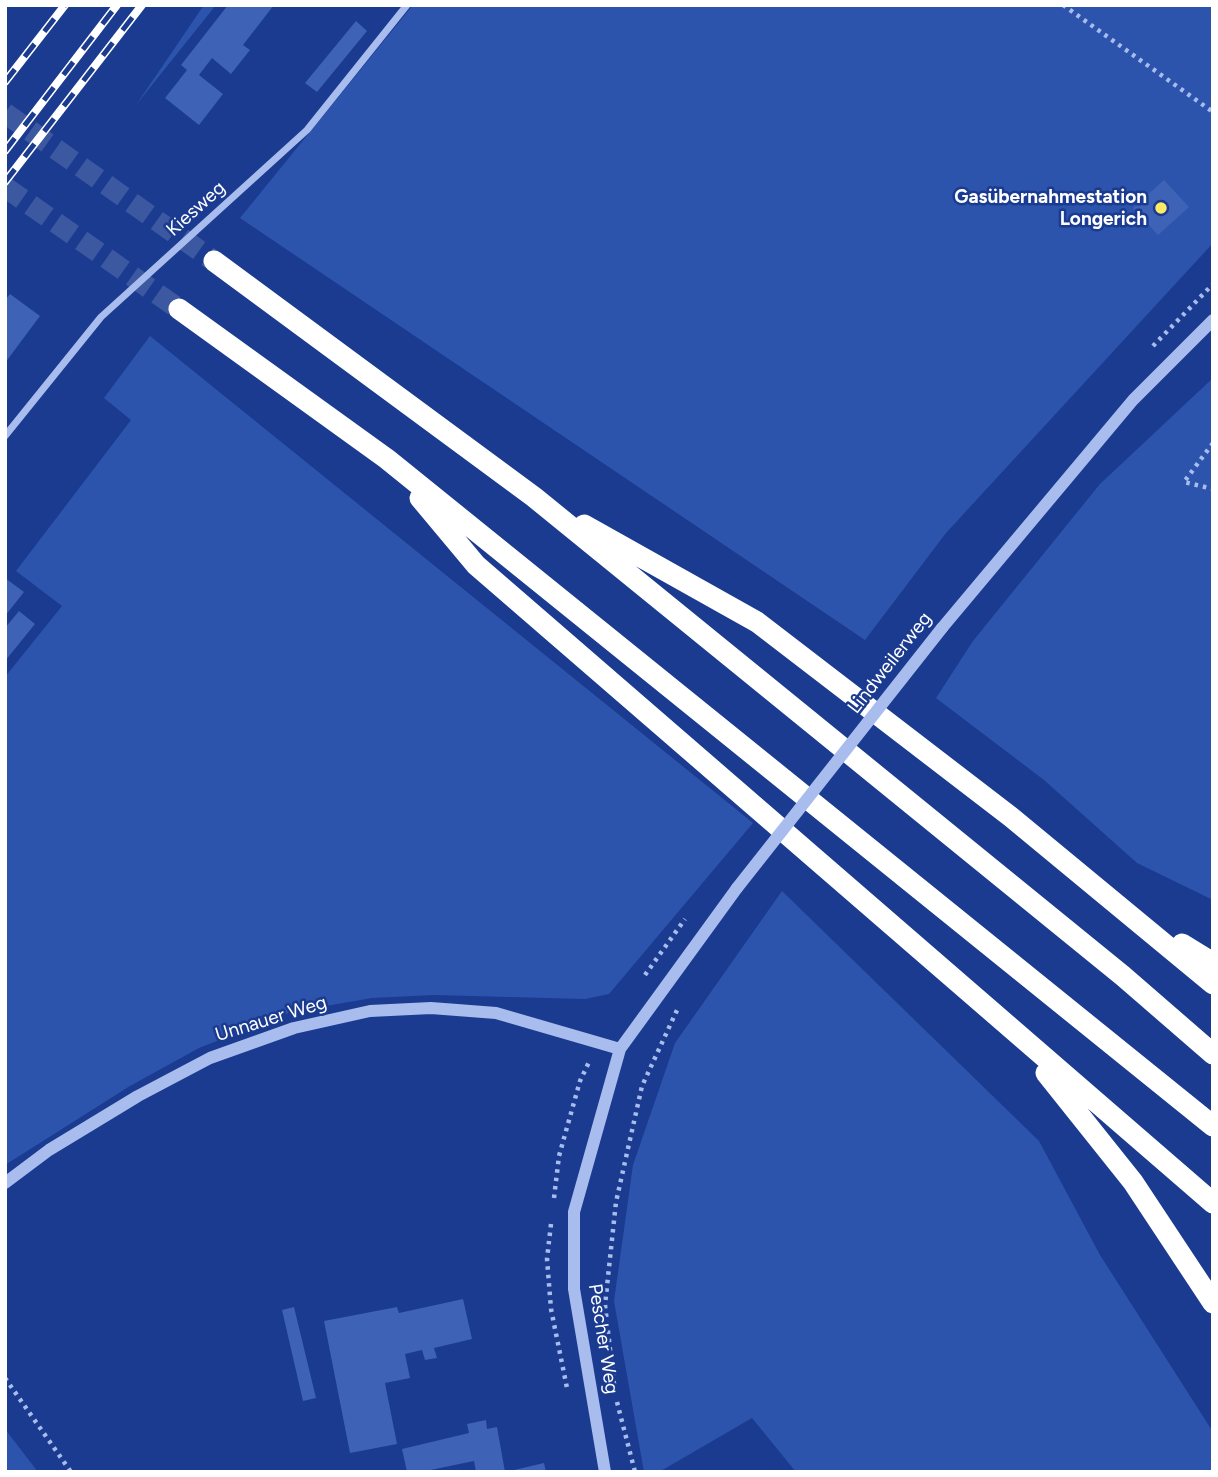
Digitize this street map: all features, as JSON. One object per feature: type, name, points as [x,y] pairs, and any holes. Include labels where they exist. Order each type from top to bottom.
[{"type":"highway","points":[[214,261],[534,497],[1123,976],[1213,1054]]},
{"type":"highway","points":[[179,309],[387,460],[1213,1126]]},
{"type":"highway","points":[[387,460],[476,565],[1213,1203]]},
{"type":"highway","points":[[534,497],[757,622],[1011,817],[1213,984]]},
{"type":"highway","points":[[1108,896],[1213,963]]},
{"type":"highway","points":[[927,956],[1053,1079],[1132,1182],[1213,1303]]},
{"type":"street","name":"Kiesweg","points":[[5,436],[101,317],[307,130],[407,5]]},
{"type":"street","name":"Lindweilerweg","points":[[620,1049],[737,888],[942,628],[1133,400],[1213,320]]},
{"type":"street","name":"Unnauer Weg","points":[[5,1184],[60,1143],[198,1064],[294,1028],[319,1022],[370,1011],[431,1008],[496,1013],[620,1049]]},
{"type":"street","name":"Pescher Weg","points":[[605,1472],[574,1289],[575,1212],[620,1049]]},
{"type":"path","points":[[1063,5],[1213,112]]},
{"type":"path","points":[[1213,443],[1184,482],[1213,489]]},
{"type":"path","points":[[635,1472],[617,1401],[605,1305],[610,1253],[616,1202],[642,1086],[684,1000]]},
{"type":"path","points":[[5,1378],[71,1472]]},
{"type":"shaded area","points":[[204,5],[216,5],[136,105]]},
{"type":"shaded area","points":[[413,5],[1213,5],[1213,243],[946,533],[865,640],[240,218]]},
{"type":"shaded area","points":[[150,336],[753,823],[609,994],[585,999],[434,995],[372,998],[291,1012],[199,1048],[130,1086],[5,1165],[5,677],[62,606],[16,571],[131,420],[104,398]]},
{"type":"shaded area","points":[[1213,378],[1213,900],[1137,863],[1044,780],[936,698],[973,641],[1100,484]]},
{"type":"shaded area","points":[[782,891],[1039,1141],[1100,1255],[1213,1432],[1213,1472],[796,1472],[752,1418],[659,1472],[644,1472],[614,1301],[633,1165],[675,1043]]},
{"type":"shaded area","points":[[5,1429],[38,1472],[5,1472]]},
{"type":"building","points":[[228,5],[274,5],[243,45],[250,50],[231,74],[212,58],[199,75],[223,94],[199,125],[165,98],[187,70],[181,65]]},
{"type":"building","points":[[356,21],[367,31],[317,92],[305,83]]},
{"type":"building","name":"Gasübernahmestation Longerich","points":[[1164,180],[1189,207],[1158,235],[1133,208]]},
{"type":"building","points":[[10,294],[40,316],[5,363],[5,300]]},
{"type":"building","points":[[5,578],[24,592],[5,616]]},
{"type":"building","points":[[19,611],[35,624],[5,661],[5,628]]},
{"type":"building","points":[[463,1299],[472,1339],[434,1348],[437,1358],[425,1360],[422,1350],[405,1354],[410,1378],[385,1383],[397,1444],[350,1453],[324,1321],[397,1307],[399,1313]]},
{"type":"building","points":[[294,1307],[316,1398],[303,1401],[282,1310]]},
{"type":"building","points":[[486,1420],[487,1429],[497,1427],[505,1472],[476,1472],[474,1461],[421,1472],[407,1472],[402,1449],[469,1433],[467,1424]]},
{"type":"building","points":[[544,1463],[546,1472],[510,1472],[510,1471]]},
{"type":"tunnel","points":[[5,113],[214,261]]},
{"type":"tunnel","points":[[5,187],[179,309]]},
{"type":"railway","points":[[5,82],[65,5]]},
{"type":"railway","points":[[5,151],[117,5]]},
{"type":"railway","points":[[5,182],[142,5]]},
{"type":"place","name":"Gasübernahmestation Longerich","points":[[1161,208]]}]
